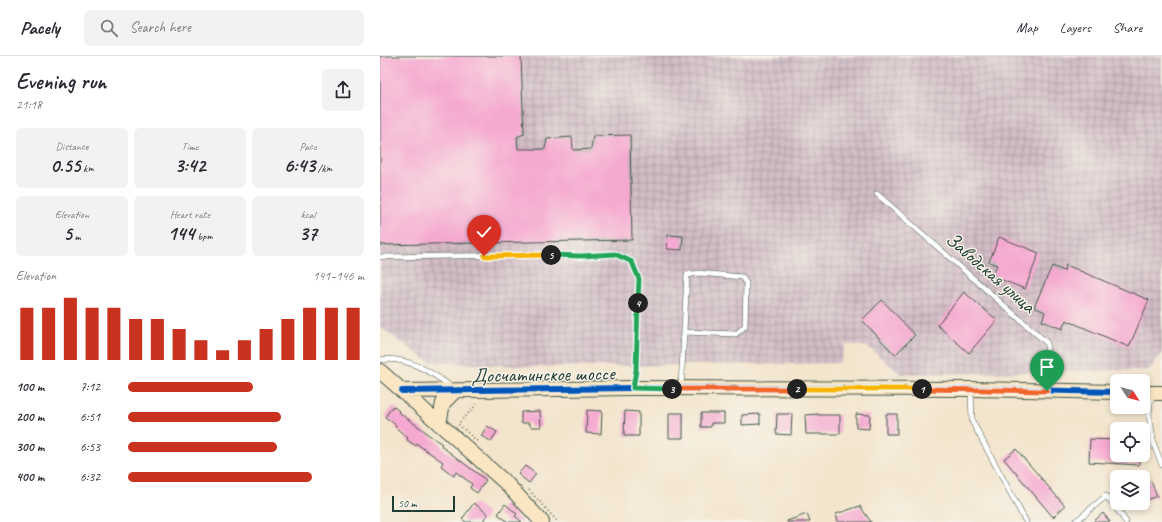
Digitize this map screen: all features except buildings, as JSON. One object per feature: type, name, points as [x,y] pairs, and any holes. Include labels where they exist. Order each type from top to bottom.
[{"type":"street","points":[[380,371],[507,484],[542,522]]},
{"type":"street","name":"Досчатинское шоссе","points":[[402,391],[633,388],[971,389],[1110,392]]},
{"type":"street","name":"Досчатинское шоссе","points":[[439,424],[443,403],[455,390]]},
{"type":"lane","name":"Заводская улица","points":[[878,194],[1047,343],[1047,391]]},
{"type":"lane","points":[[380,257],[535,255],[581,256],[615,254],[632,262],[639,279],[636,370],[633,388]]},
{"type":"lane","points":[[680,389],[687,275],[699,273],[742,277],[746,283],[745,326],[736,334],[684,332]]},
{"type":"lane","points":[[380,360],[389,358],[406,361],[438,378],[455,390]]},
{"type":"lane","points":[[971,389],[972,421],[1026,522]]},
{"type":"lane","points":[[1152,393],[1149,415],[1154,445],[1162,465]]},
{"type":"lane","points":[[1075,522],[1106,496],[1126,522]]},
{"type":"path","points":[[466,431],[458,424],[478,402]]},
{"type":"shaded area","points":[[380,56],[1162,56],[1162,353],[1149,370],[901,374],[868,347],[846,344],[839,363],[540,367],[429,362],[380,327]]},
{"type":"cycle path","points":[[402,391],[633,388],[971,389],[1110,392]]},
{"type":"route","points":[[484,256],[581,256],[615,254],[632,262],[639,279],[636,370],[633,388],[971,389],[1047,391]]}]
